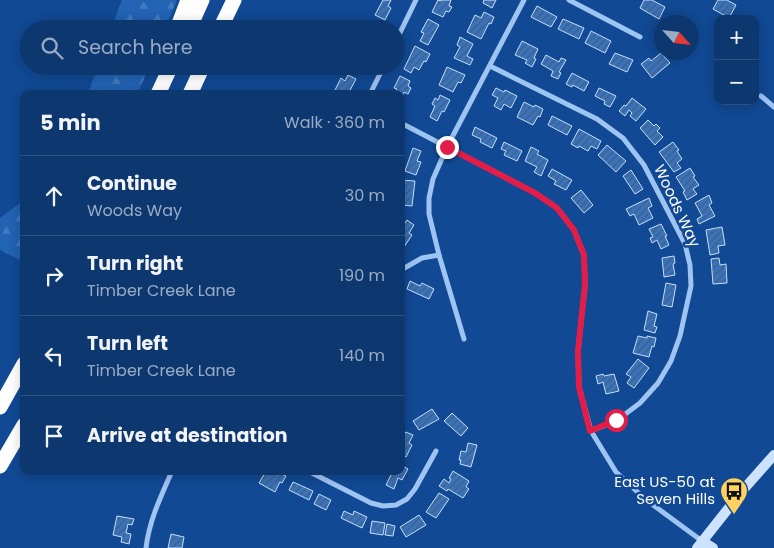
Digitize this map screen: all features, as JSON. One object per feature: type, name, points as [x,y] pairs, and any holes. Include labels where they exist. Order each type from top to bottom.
[{"type":"highway","points":[[180,20],[188,0]]},
{"type":"highway","points":[[192,20],[202,0]]},
{"type":"highway","points":[[224,20],[234,0]]},
{"type":"highway","points":[[151,90],[158,75]]},
{"type":"highway","points":[[160,90],[167,75]]},
{"type":"highway","points":[[192,90],[199,75]]},
{"type":"highway","points":[[0,407],[20,371]]},
{"type":"highway","points":[[0,466],[20,432]]},
{"type":"main road","points":[[713,548],[700,544],[743,490],[774,456]]},
{"type":"street","points":[[405,23],[416,0]]},
{"type":"street","points":[[464,340],[439,255],[429,214],[429,198],[433,179],[447,147],[524,0]]},
{"type":"street","points":[[569,0],[640,37]]},
{"type":"street","name":"Woods Way","points":[[490,66],[596,119],[623,138],[644,164],[685,244],[690,265],[691,286],[680,336],[672,361],[658,384],[640,403],[616,420],[590,431]]},
{"type":"street","points":[[372,90],[380,75]]},
{"type":"street","points":[[761,96],[774,108]]},
{"type":"street","points":[[405,125],[535,193],[557,208],[574,230],[584,255],[585,285],[578,351],[579,387],[590,431],[616,472],[645,499],[700,544]]},
{"type":"street","points":[[405,268],[422,258],[439,255]]},
{"type":"street","points":[[316,475],[371,503],[383,506],[396,505],[407,499],[416,489],[436,451]]},
{"type":"street","points":[[146,548],[148,534],[157,505],[170,475]]},
{"type":"green space","points":[[122,0],[177,0],[169,20],[114,20]]},
{"type":"green space","points":[[95,75],[146,75],[139,90],[89,90]]},
{"type":"green space","points":[[20,203],[20,260],[0,250],[0,218]]},
{"type":"building","points":[[383,0],[391,0],[388,6],[391,8],[385,20],[375,15]]},
{"type":"building","points":[[438,0],[451,0],[449,6],[452,7],[449,12],[446,11],[443,17],[432,12]]},
{"type":"building","points":[[484,0],[496,0],[492,8],[483,3]]},
{"type":"building","points":[[644,0],[652,0],[665,7],[661,15],[654,16],[640,8]]},
{"type":"building","points":[[718,0],[727,0],[736,5],[731,15],[724,15],[713,9]]},
{"type":"building","points":[[537,6],[557,17],[551,27],[531,17]]},
{"type":"building","points":[[484,12],[494,17],[481,39],[467,32],[475,15],[481,18]]},
{"type":"building","points":[[428,19],[439,25],[428,45],[420,41],[424,33],[421,32]]},
{"type":"building","points":[[563,19],[584,28],[579,39],[558,29]]},
{"type":"building","points":[[591,31],[611,41],[605,53],[585,43]]},
{"type":"building","points":[[460,37],[473,44],[467,56],[473,59],[470,65],[454,58],[460,47],[457,45]]},
{"type":"building","points":[[522,41],[538,49],[532,67],[525,63],[527,60],[515,55]]},
{"type":"building","points":[[415,46],[430,54],[419,70],[414,67],[411,73],[405,70]]},
{"type":"building","points":[[615,53],[633,60],[627,72],[609,64]]},
{"type":"building","points":[[546,55],[559,62],[561,58],[566,60],[559,72],[561,73],[558,79],[551,76],[553,71],[541,64]]},
{"type":"building","points":[[649,58],[651,61],[654,59],[667,60],[670,63],[652,78],[641,64]]},
{"type":"building","points":[[447,67],[465,75],[461,83],[458,82],[453,92],[439,85]]},
{"type":"building","points":[[572,73],[589,82],[584,91],[573,85],[572,87],[566,84]]},
{"type":"building","points":[[348,75],[356,79],[350,90],[335,90],[341,78],[345,81]]},
{"type":"building","points":[[400,76],[410,81],[408,86],[411,88],[408,94],[405,90],[397,90],[394,88]]},
{"type":"building","points":[[496,88],[517,96],[511,108],[504,104],[501,110],[494,106],[498,98],[492,95]]},
{"type":"building","points":[[599,88],[616,96],[610,107],[604,104],[605,101],[595,96]]},
{"type":"building","points":[[440,95],[450,100],[437,121],[430,117],[435,106],[432,104],[435,98],[438,100]]},
{"type":"building","points":[[632,98],[646,109],[636,121],[630,116],[632,113],[629,110],[625,116],[619,111]]},
{"type":"building","points":[[524,102],[543,109],[540,117],[538,116],[533,125],[517,117]]},
{"type":"building","points":[[552,116],[572,126],[567,135],[548,125]]},
{"type":"building","points":[[648,120],[654,126],[656,124],[660,128],[657,131],[663,137],[655,145],[640,128]]},
{"type":"building","points":[[475,127],[497,138],[492,148],[480,142],[481,139],[472,135]]},
{"type":"building","points":[[579,129],[601,141],[597,149],[591,146],[588,151],[571,144]]},
{"type":"building","points":[[504,142],[522,151],[517,161],[504,155],[506,151],[501,149]]},
{"type":"building","points":[[673,142],[679,150],[677,151],[682,159],[677,163],[681,168],[674,172],[659,152]]},
{"type":"building","points":[[607,145],[626,161],[616,172],[598,155]]},
{"type":"building","points":[[531,147],[539,151],[537,154],[548,160],[541,176],[534,172],[537,167],[525,161]]},
{"type":"building","points":[[413,148],[421,151],[417,161],[421,162],[416,175],[405,171]]},
{"type":"building","points":[[690,168],[695,176],[693,177],[699,185],[693,189],[697,194],[687,200],[683,192],[685,191],[676,177]]},
{"type":"building","points":[[552,169],[572,180],[566,190],[554,184],[556,181],[548,176]]},
{"type":"building","points":[[631,170],[643,189],[635,194],[623,176]]},
{"type":"building","points":[[405,180],[415,181],[412,206],[405,205]]},
{"type":"building","points":[[581,190],[593,205],[584,213],[571,198]]},
{"type":"building","points":[[709,195],[712,203],[709,205],[715,216],[699,224],[697,219],[702,216],[695,203]]},
{"type":"building","points":[[649,198],[652,206],[648,208],[653,218],[639,225],[634,214],[630,216],[626,209]]},
{"type":"building","points":[[407,220],[414,225],[409,233],[412,235],[405,246],[405,223]]},
{"type":"building","points":[[661,224],[669,245],[661,249],[657,240],[652,243],[650,238],[653,237],[649,229]]},
{"type":"building","points":[[722,227],[725,245],[718,246],[719,253],[710,255],[706,230]]},
{"type":"building","points":[[674,256],[675,275],[664,277],[662,258]]},
{"type":"building","points":[[719,258],[720,265],[726,264],[727,283],[713,284],[711,259]]},
{"type":"building","points":[[410,281],[420,286],[422,283],[434,289],[429,299],[407,289]]},
{"type":"building","points":[[666,283],[676,285],[672,307],[662,305]]},
{"type":"building","points":[[648,311],[657,314],[654,326],[657,327],[655,333],[644,330]]},
{"type":"building","points":[[638,336],[656,338],[649,357],[633,353]]},
{"type":"building","points":[[638,359],[649,368],[634,388],[627,383],[631,377],[626,374]]},
{"type":"building","points":[[603,374],[604,376],[614,374],[619,391],[606,394],[603,382],[598,384],[596,376]]},
{"type":"building","points":[[432,409],[439,419],[419,430],[413,421]]},
{"type":"building","points":[[452,413],[468,428],[461,436],[444,421]]},
{"type":"building","points":[[406,432],[413,435],[409,443],[412,445],[406,457],[405,457]]},
{"type":"building","points":[[468,443],[477,445],[471,467],[460,464],[461,460],[459,460],[461,451],[466,452]]},
{"type":"building","points":[[453,471],[469,481],[466,487],[469,489],[463,498],[439,486],[444,479],[449,483],[451,479],[449,478]]},
{"type":"building","points":[[264,475],[286,476],[282,483],[280,482],[275,492],[259,483]]},
{"type":"building","points":[[391,475],[405,475],[402,480],[398,478],[394,489],[386,485]]},
{"type":"building","points":[[293,482],[313,491],[309,500],[289,490]]},
{"type":"building","points":[[439,493],[449,499],[436,518],[426,512]]},
{"type":"building","points":[[319,494],[331,500],[326,510],[314,504]]},
{"type":"building","points":[[344,511],[353,515],[354,511],[367,517],[362,528],[341,518]]},
{"type":"building","points":[[419,515],[426,525],[406,537],[400,527]]},
{"type":"building","points":[[117,516],[134,519],[132,525],[128,524],[126,533],[131,534],[129,544],[121,542],[122,537],[113,535]]},
{"type":"building","points":[[372,521],[385,523],[383,535],[370,533]]},
{"type":"building","points":[[387,524],[395,526],[393,536],[385,535]]},
{"type":"building","points":[[171,534],[184,537],[182,548],[168,548]]},
{"type":"place","name":"East US-50 at Seven Hills","points":[[734,515]]},
{"type":"route","points":[[447,147],[535,193],[557,208],[574,230],[584,255],[585,285],[578,351],[579,387],[590,431],[616,420]]}]
